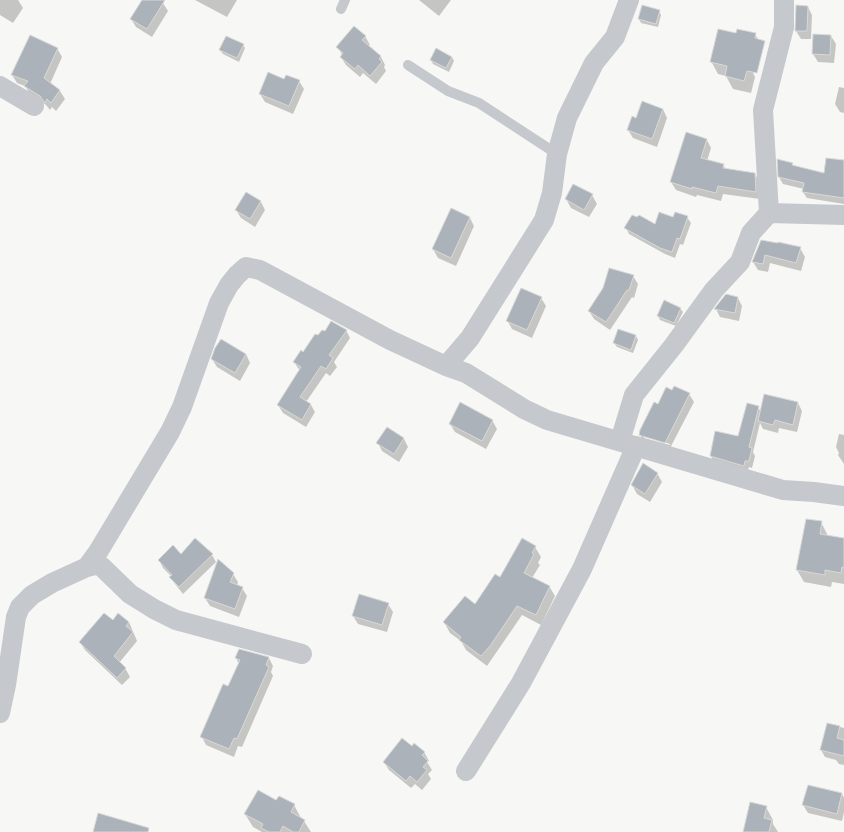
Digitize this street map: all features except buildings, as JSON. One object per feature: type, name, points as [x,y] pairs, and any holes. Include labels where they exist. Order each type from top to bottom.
[{"type":"street","points":[[446,366],[470,338],[544,220],[552,193],[557,154],[567,118],[594,63],[615,37],[629,0]]},
{"type":"street","points":[[466,771],[521,683],[582,568],[628,443],[634,395],[674,345],[714,290],[740,262],[752,233],[769,213],[762,110],[784,27],[784,0]]},
{"type":"street","points":[[0,86],[34,106]]},
{"type":"street","points":[[769,213],[844,215]]},
{"type":"street","points":[[87,567],[98,552],[170,432],[182,407],[219,304],[229,285],[246,267],[260,270],[390,340],[446,366],[466,373],[524,409],[547,420],[783,490],[844,496]]},
{"type":"street","points":[[0,713],[6,685],[16,617],[20,607],[32,595],[52,583],[87,567],[95,565],[101,566],[130,594],[154,609],[176,620],[302,654]]},
{"type":"lane","points":[[408,65],[448,91],[479,103],[557,154]]}]
